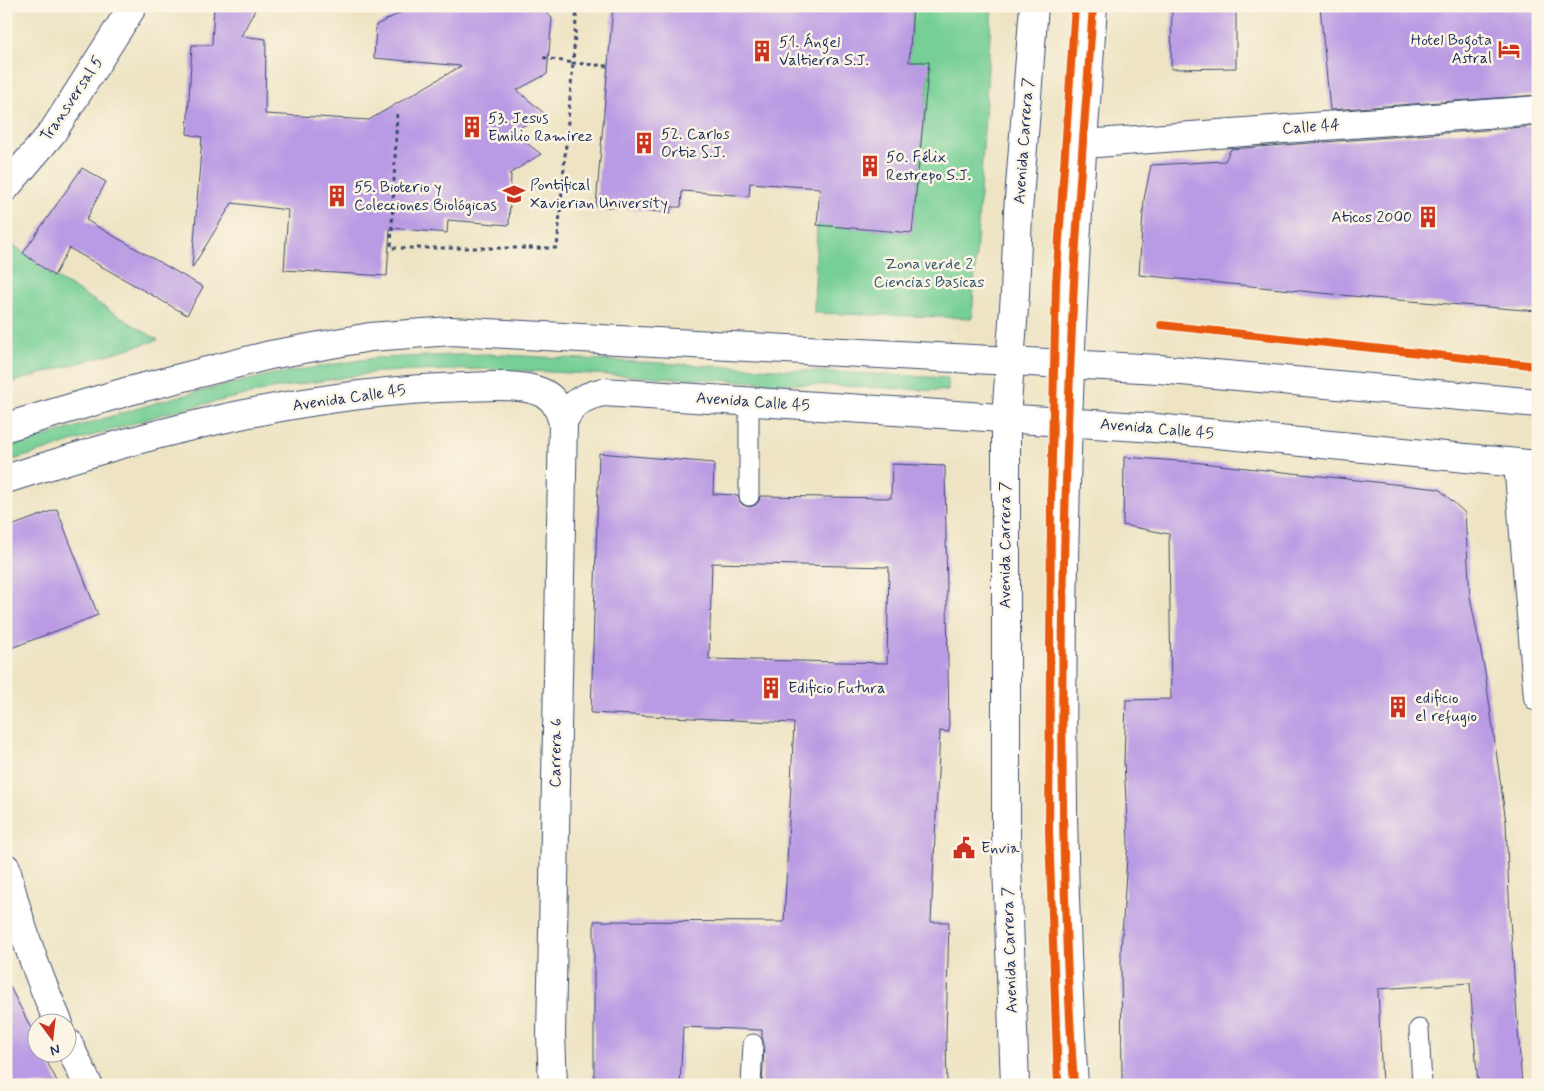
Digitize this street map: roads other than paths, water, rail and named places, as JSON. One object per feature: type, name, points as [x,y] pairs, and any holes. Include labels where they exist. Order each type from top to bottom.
[{"type":"main road","name":"Transversal 5","points":[[6,188],[52,133],[133,6]]},
{"type":"main road","name":"Avenida Carrera 7","points":[[1015,1085],[1006,837],[1006,418],[1018,212],[1034,6]]},
{"type":"main road","points":[[1074,1085],[1068,998],[1063,838],[1064,519],[1074,279],[1093,6]]},
{"type":"main road","name":"Calle 44","points":[[1084,144],[1538,110]]},
{"type":"main road","points":[[6,427],[129,391],[270,355],[370,338],[451,332],[1181,371],[1538,403]]},
{"type":"main road","name":"Avenida Calle 45","points":[[6,479],[127,443],[269,409],[390,391],[489,386],[534,390],[544,393],[553,399],[563,422]]},
{"type":"main road","name":"Avenida Calle 45","points":[[563,422],[568,410],[578,402],[603,392],[1165,429],[1528,464]]},
{"type":"main road","name":"Carrera 6","points":[[553,1085],[551,1025],[563,422]]},
{"type":"main road","points":[[1528,464],[1538,696]]},
{"type":"main road","points":[[8,882],[42,985],[55,1014]]},
{"type":"main road","points":[[78,1064],[88,1085]]},
{"type":"lane","points":[[749,402],[749,496]]},
{"type":"lane","points":[[1419,1029],[1422,1085]]},
{"type":"lane","points":[[751,1085],[753,1044]]},
{"type":"place","name":"Hotel Bogota Astral","points":[[1509,49]]},
{"type":"place","name":"51. Ángel Valtierra S.J.","points":[[762,51]]},
{"type":"place","name":"53. Jesus Emilio Ramirez","points":[[472,127]]},
{"type":"place","name":"52. Carlos Ortiz S.J.","points":[[644,143]]},
{"type":"place","name":"50. Félix Restrepo S.J.","points":[[870,166]]},
{"type":"place","name":"Pontifical Xavierian University","points":[[514,194]]},
{"type":"place","name":"55. Bioterio y Colecciones Biológicas","points":[[337,196]]},
{"type":"place","name":"Aticos 2000","points":[[1428,217]]},
{"type":"place","name":"Edificio Futura","points":[[771,688]]},
{"type":"place","name":"edificio el refugio","points":[[1398,707]]},
{"type":"place","name":"Envia","points":[[964,848]]},
{"type":"park label","name":"Zona verde 2 Ciencias Basicas","points":[[929,273]]}]
